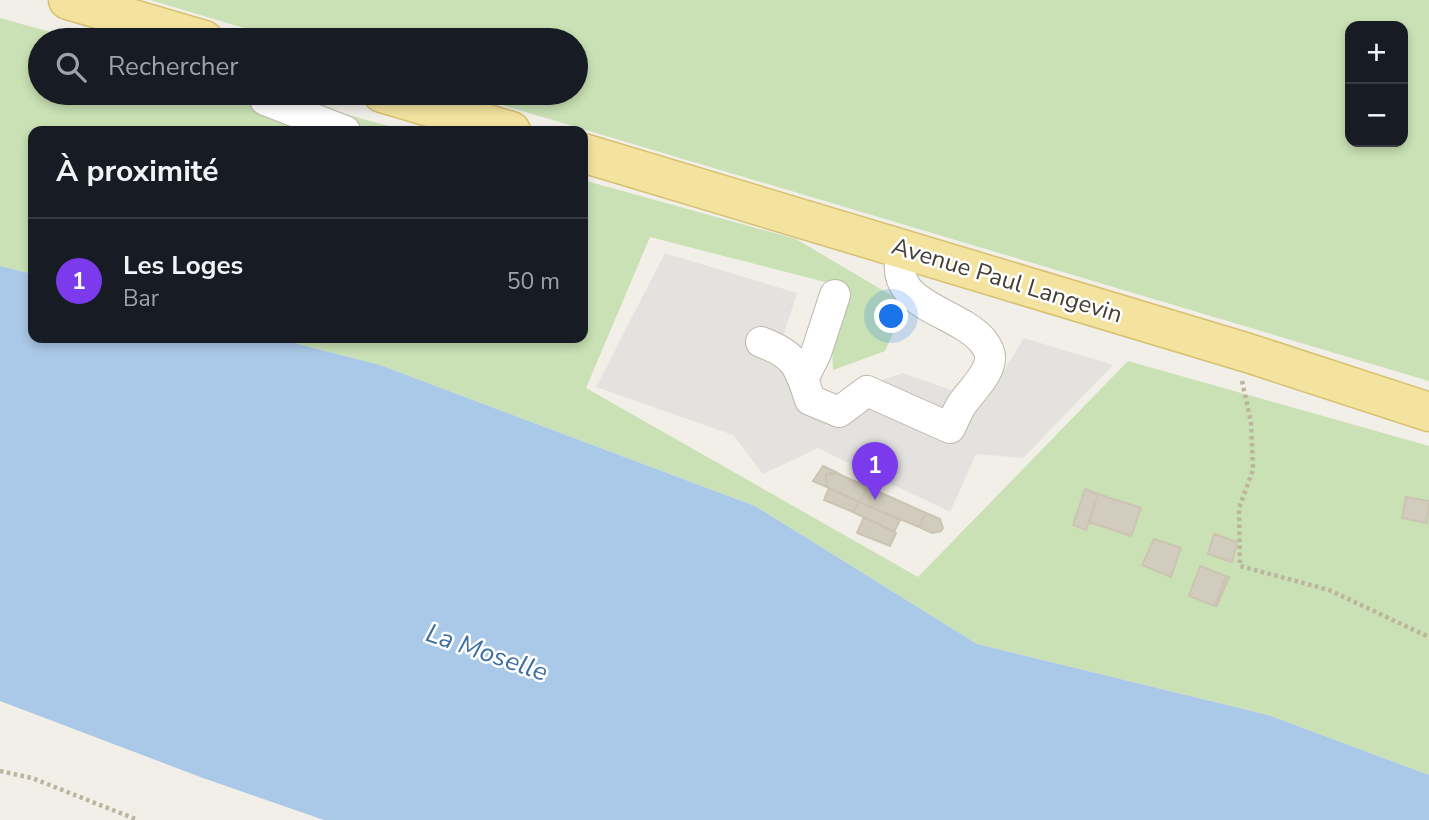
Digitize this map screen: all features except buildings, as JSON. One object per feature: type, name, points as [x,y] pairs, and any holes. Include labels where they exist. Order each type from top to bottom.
[{"type":"main road","points":[[68,0],[163,28]]},
{"type":"main road","points":[[423,105],[494,126]]},
{"type":"main road","name":"Avenue Paul Langevin","points":[[588,154],[1248,353],[1429,412]]},
{"type":"lane","points":[[278,105],[332,126]]},
{"type":"lane","points":[[761,342],[794,360],[810,400],[839,412],[867,391],[950,428],[961,406],[987,369],[989,350],[970,328],[918,300],[905,289],[898,264],[903,249]]},
{"type":"lane","points":[[803,379],[816,353],[835,295]]},
{"type":"path","points":[[1248,353],[1242,383],[1251,422],[1253,470],[1239,508],[1240,566],[1329,590],[1429,637]]},
{"type":"path","points":[[0,771],[32,778],[138,820]]},
{"type":"green space","points":[[150,0],[1429,0],[1429,381],[588,131],[588,126],[573,126],[502,105],[588,105],[588,28],[244,28]]},
{"type":"green space","points":[[0,18],[36,28],[28,28],[28,105],[312,105],[389,126],[28,126],[28,273],[0,266]]},
{"type":"green space","points":[[588,181],[796,239],[906,304],[885,351],[833,370],[829,283],[650,237],[586,388],[918,577],[1128,361],[1429,446],[1429,775],[1268,715],[977,644],[755,506],[380,365],[294,343],[588,343]]},
{"type":"shaded area","points":[[665,253],[797,293],[783,337],[805,349],[822,395],[837,400],[870,384],[903,373],[985,402],[1024,338],[1113,365],[1023,458],[976,454],[950,512],[818,448],[763,474],[733,435],[596,387]]},
{"type":"water","name":"La Moselle","points":[[0,266],[28,273],[28,343],[294,343],[380,365],[755,506],[977,644],[1268,715],[1429,775],[1429,820],[324,820],[203,778],[0,701]]},
{"type":"place","name":"Les Loges","points":[[875,500]]}]
